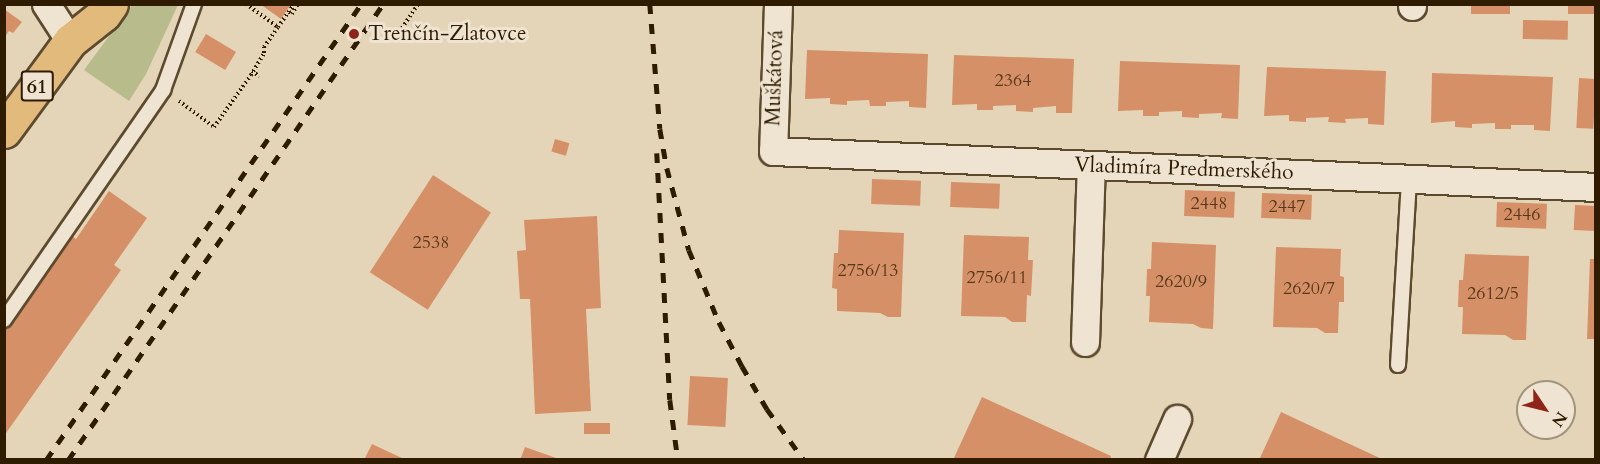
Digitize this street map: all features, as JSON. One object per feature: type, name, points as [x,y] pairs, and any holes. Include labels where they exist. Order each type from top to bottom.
[{"type":"main road","name":"61","points":[[70,41],[79,4]]},
{"type":"main road","name":"61","points":[[4,131],[70,41],[105,14],[111,4]]},
{"type":"street","points":[[46,4],[70,41]]},
{"type":"street","name":"Muškátová","points":[[773,151],[778,4]]},
{"type":"street","name":"Vladimíra Predmerského","points":[[773,151],[1596,187]]},
{"type":"street","points":[[1085,342],[1091,165]]},
{"type":"street","points":[[1159,459],[1177,420]]},
{"type":"lane","points":[[4,320],[163,90],[194,4]]},
{"type":"lane","points":[[1398,365],[1408,179]]},
{"type":"path","points":[[246,4],[278,27]]},
{"type":"path","points":[[163,90],[214,128],[278,27],[296,4]]},
{"type":"path","points":[[402,28],[418,4]]},
{"type":"path","points":[[252,71],[259,76]]},
{"type":"green space","points":[[132,5],[178,5],[146,74],[129,101],[84,70]]},
{"type":"building","points":[[260,4],[291,4],[281,19]]},
{"type":"building","points":[[1471,4],[1510,4],[1510,14],[1471,14]]},
{"type":"building","points":[[1568,4],[1596,4],[1596,14],[1568,14]]},
{"type":"building","points":[[4,9],[22,22],[13,33],[9,31],[4,38]]},
{"type":"building","points":[[1523,20],[1568,21],[1568,40],[1523,39]]},
{"type":"building","points":[[206,34],[236,52],[225,70],[195,52]]},
{"type":"building","points":[[807,50],[928,54],[926,108],[909,107],[909,101],[886,102],[886,106],[870,106],[869,100],[847,101],[847,105],[830,104],[830,98],[805,99]]},
{"type":"building","points":[[954,55],[1074,59],[1072,113],[1056,113],[1056,106],[1033,108],[1033,112],[1016,111],[1016,105],[993,106],[993,110],[977,110],[977,104],[952,105]]},
{"type":"building","points":[[1120,61],[1240,65],[1238,119],[1221,118],[1222,113],[1199,114],[1199,118],[1182,117],[1182,111],[1159,112],[1159,116],[1143,116],[1143,110],[1118,111]]},
{"type":"building","points":[[1267,67],[1386,71],[1384,125],[1368,124],[1368,118],[1345,119],[1346,123],[1328,122],[1329,117],[1306,118],[1306,122],[1289,121],[1289,115],[1264,116]]},
{"type":"building","points":[[1432,73],[1553,77],[1550,131],[1534,130],[1534,125],[1511,125],[1511,129],[1495,129],[1495,123],[1472,124],[1472,128],[1455,127],[1455,121],[1431,123]]},
{"type":"building","points":[[1579,78],[1596,79],[1593,129],[1576,128]]},
{"type":"building","points":[[555,139],[569,143],[566,156],[551,151]]},
{"type":"building","points":[[433,175],[491,213],[428,310],[370,272]]},
{"type":"building","points":[[872,179],[921,181],[920,206],[871,204]]},
{"type":"building","points":[[951,182],[1000,184],[999,209],[950,207]]},
{"type":"building","points":[[1185,190],[1235,192],[1234,218],[1184,216]]},
{"type":"building","points":[[109,191],[147,218],[114,265],[121,270],[4,436],[4,326],[69,234],[76,239]]},
{"type":"building","points":[[1262,193],[1312,195],[1311,220],[1261,218]]},
{"type":"building","points":[[1497,202],[1547,204],[1546,229],[1496,227]]},
{"type":"building","points":[[1575,205],[1596,206],[1595,231],[1574,230]]},
{"type":"building","points":[[597,216],[601,308],[586,309],[591,411],[535,414],[530,299],[520,299],[517,251],[526,250],[524,220]]},
{"type":"building","points":[[839,230],[904,233],[901,317],[888,317],[880,313],[837,311],[837,289],[832,288],[834,253],[838,253]]},
{"type":"building","points":[[964,235],[1029,237],[1028,260],[1033,260],[1031,296],[1027,295],[1026,322],[1012,322],[1005,317],[961,316]]},
{"type":"building","points":[[1152,242],[1216,245],[1213,329],[1201,328],[1193,324],[1149,322],[1150,296],[1146,296],[1147,269],[1151,269]]},
{"type":"building","points":[[1276,247],[1341,249],[1340,276],[1344,277],[1344,302],[1339,302],[1338,333],[1325,333],[1317,328],[1273,327]]},
{"type":"building","points":[[1465,254],[1529,256],[1526,340],[1513,340],[1505,335],[1462,334],[1463,307],[1458,307],[1459,280],[1463,280]]},
{"type":"building","points":[[1590,259],[1596,259],[1596,339],[1587,339]]},
{"type":"building","points":[[690,376],[728,378],[725,427],[687,425]]},
{"type":"building","points":[[982,397],[1111,456],[1110,460],[953,460]]},
{"type":"building","points":[[1281,412],[1384,460],[1259,460]]},
{"type":"building","points":[[584,423],[610,423],[610,434],[584,434]]},
{"type":"building","points":[[372,444],[406,460],[364,460]]},
{"type":"building","points":[[525,447],[559,459],[559,460],[520,460]]},
{"type":"railway","points":[[46,460],[361,4]]},
{"type":"railway","points":[[68,460],[383,4]]},
{"type":"railway","points":[[650,4],[660,129],[667,168],[689,250],[719,322],[742,366],[767,409],[804,460]]},
{"type":"railway","points":[[657,153],[670,400],[678,460]]},
{"type":"place","name":"Trenčín-Zlatovce","points":[[354,34]]}]
